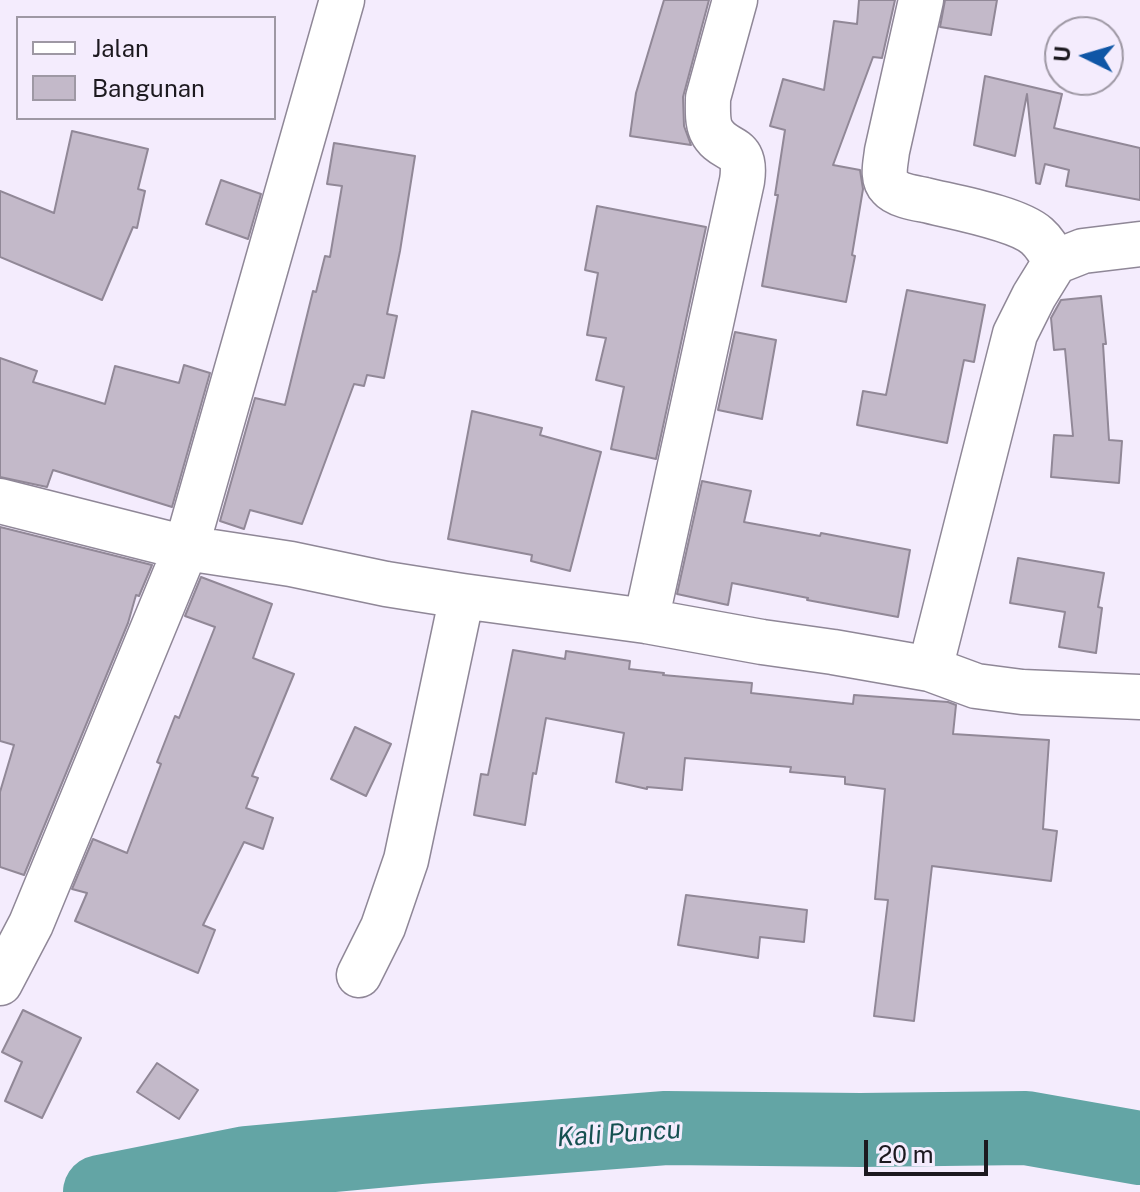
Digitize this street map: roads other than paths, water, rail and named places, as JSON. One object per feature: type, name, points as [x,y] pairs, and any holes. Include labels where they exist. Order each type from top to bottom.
[{"type":"street","points":[[0,983],[31,924],[186,548],[342,0]]},
{"type":"street","points":[[646,621],[742,181],[743,163],[737,152],[720,142],[712,132],[708,112],[708,98],[735,0]]},
{"type":"street","points":[[921,0],[887,151],[885,170],[888,184],[892,189],[917,198],[1001,219],[1035,234],[1049,249],[1055,262]]},
{"type":"street","points":[[930,669],[1015,334],[1055,262],[1083,251],[1140,244]]},
{"type":"street","points":[[0,501],[186,548],[291,564],[386,584],[646,621],[930,669],[976,686],[1022,692],[1140,697]]},
{"type":"street","points":[[359,975],[383,927],[406,860],[462,596]]},
{"type":"waterway","name":"Kali Puncu","points":[[100,1192],[246,1163],[666,1128],[1026,1128],[1140,1148]]}]
